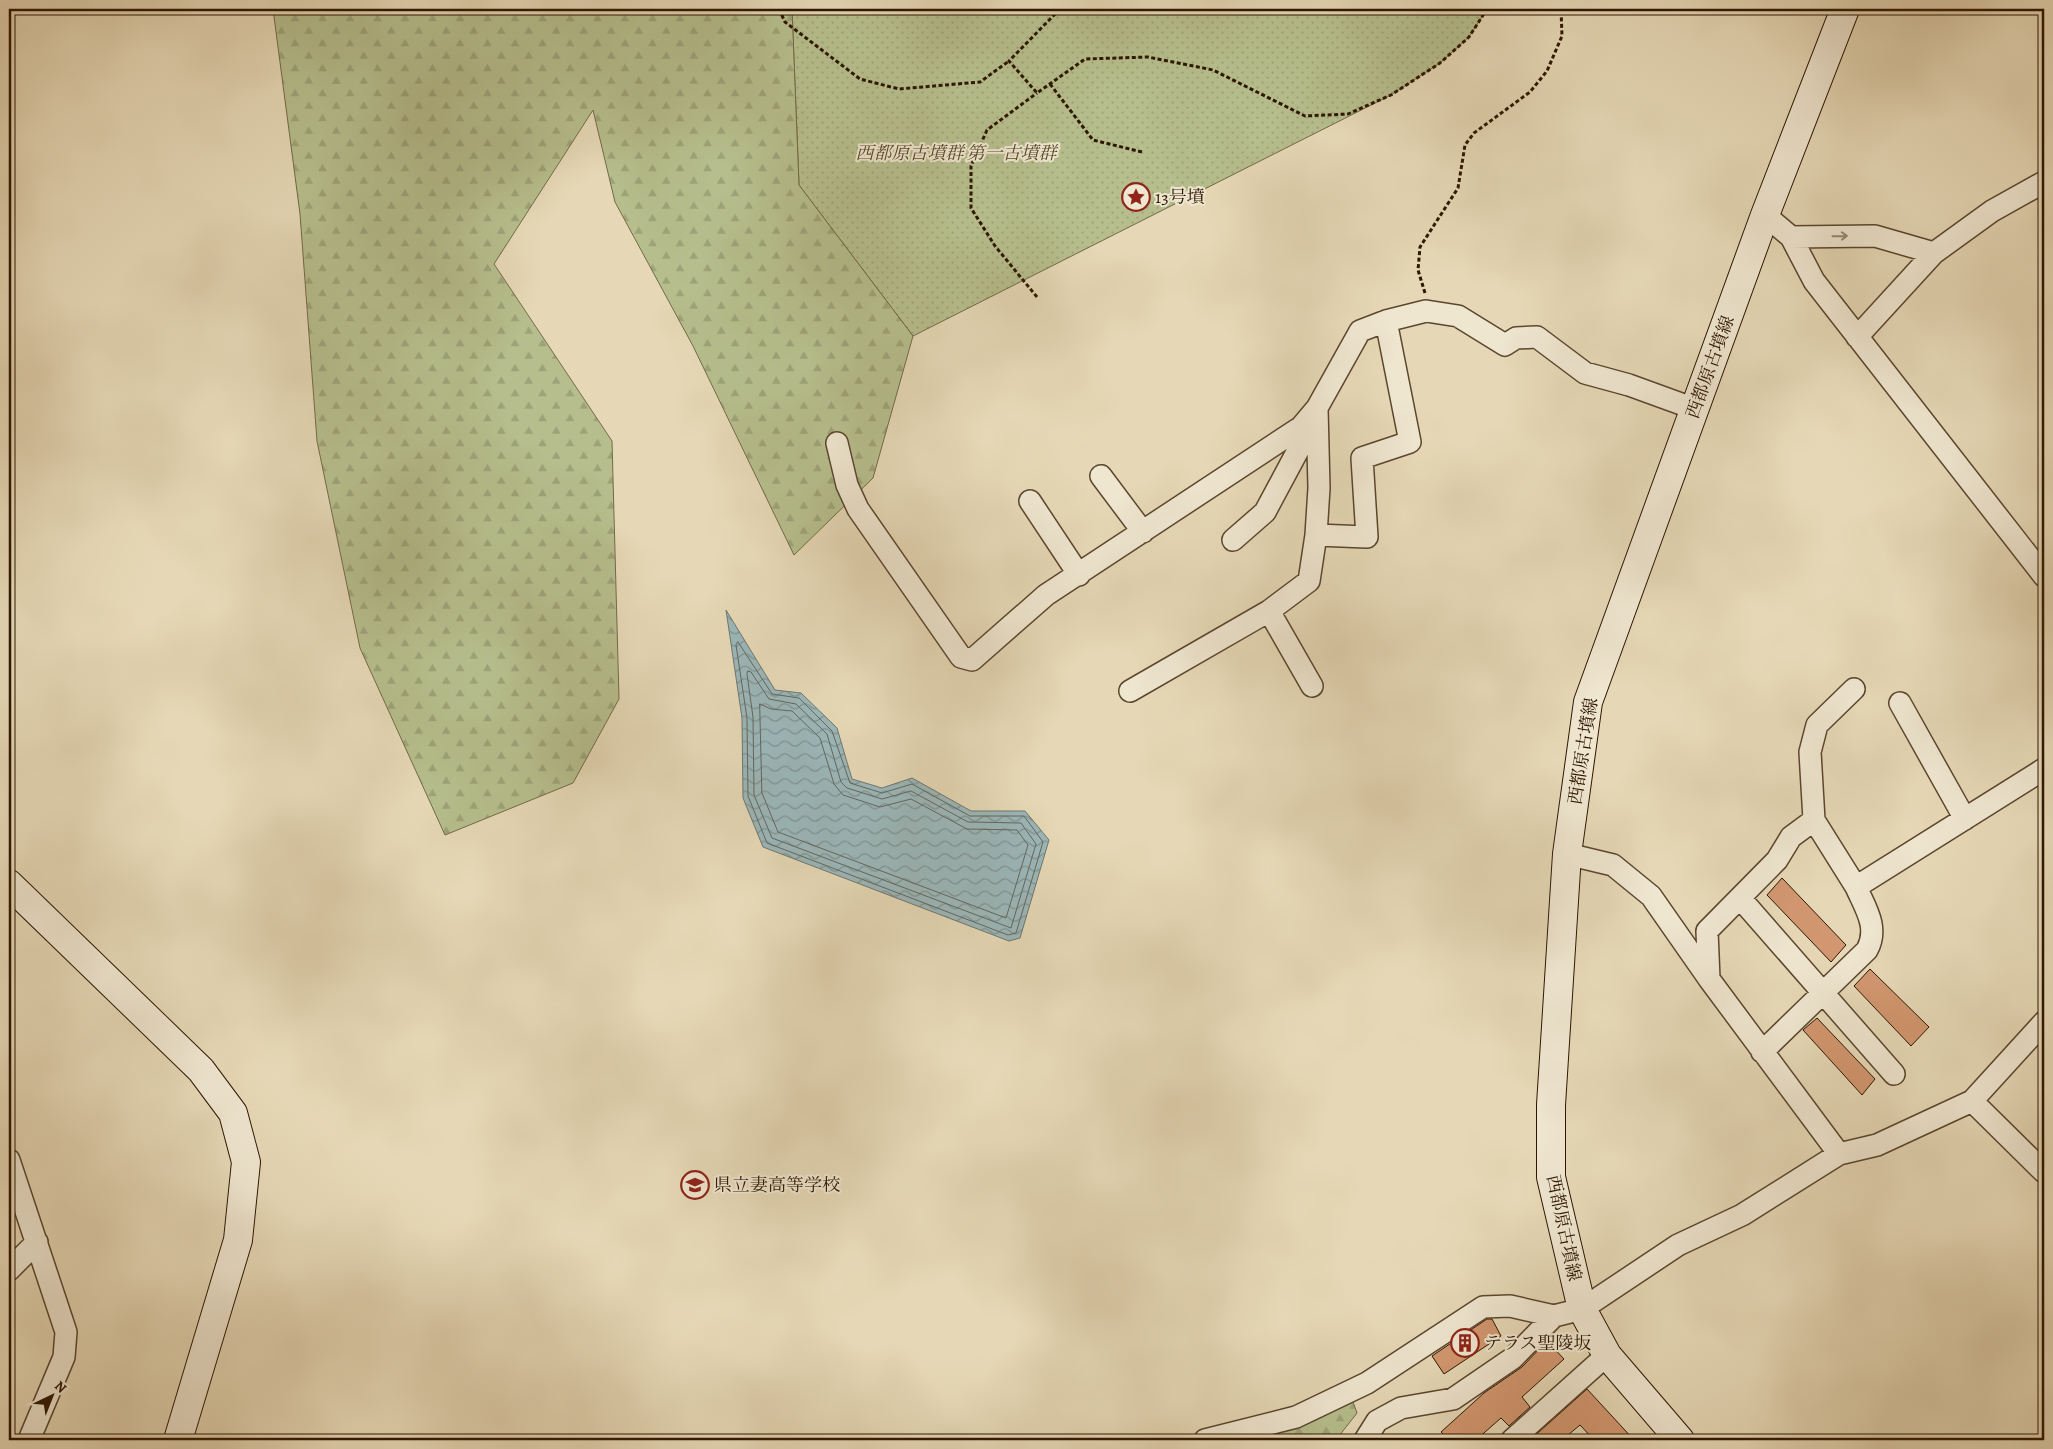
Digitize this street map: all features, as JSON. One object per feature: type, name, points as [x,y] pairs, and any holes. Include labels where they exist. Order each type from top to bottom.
[{"type":"main road","name":"西都原古墳線","points":[[1671,1437],[1607,1355],[1582,1308],[1551,1177],[1551,1105],[1567,854],[1588,702],[1765,215],[1844,9]]},
{"type":"main road","points":[[9,884],[201,1070],[233,1114],[246,1162],[238,1240],[178,1440]]},
{"type":"street","points":[[1856,337],[1934,253],[1992,211],[2044,182]]},
{"type":"street","points":[[1765,215],[1791,237],[1814,281],[2044,576]]},
{"type":"street","points":[[1791,237],[1875,236],[1934,253]]},
{"type":"street","points":[[837,443],[847,486],[858,509],[961,657],[972,660],[1046,596],[1301,427],[1317,408],[1360,331],[1386,321],[1426,310],[1458,316],[1505,345],[1516,338],[1536,337],[1585,373],[1629,385],[1695,409]]},
{"type":"street","points":[[1316,535],[1367,538],[1362,458],[1410,442],[1386,321]]},
{"type":"street","points":[[1130,691],[1269,611],[1309,581],[1316,535],[1319,488],[1317,408]]},
{"type":"street","points":[[1233,540],[1265,512],[1303,440],[1301,427]]},
{"type":"street","points":[[1101,476],[1143,532]]},
{"type":"street","points":[[1030,501],[1079,575]]},
{"type":"street","points":[[1269,611],[1312,686]]},
{"type":"street","points":[[1762,1052],[1867,950],[1874,938],[1870,917],[1856,887],[1814,820],[1810,752],[1817,725],[1854,688]]},
{"type":"street","points":[[1900,703],[1965,819]]},
{"type":"street","points":[[1856,887],[2044,769]]},
{"type":"street","points":[[1709,980],[1707,931],[1777,860],[1791,837],[1814,820]]},
{"type":"street","points":[[1567,854],[1613,866],[1651,896],[1709,980],[1838,1154]]},
{"type":"street","points":[[1740,898],[1894,1074]]},
{"type":"street","points":[[1205,1440],[1296,1417],[1367,1383],[1482,1307],[1510,1306],[1554,1316],[1582,1308],[1678,1245],[1742,1215],[1838,1154],[1877,1145],[1972,1101],[2044,1022]]},
{"type":"street","points":[[1972,1101],[2044,1172]]},
{"type":"street","points":[[9,1160],[66,1332],[64,1357],[29,1440]]},
{"type":"street","points":[[9,1270],[37,1242]]},
{"type":"street","points":[[1365,1440],[1377,1421],[1401,1408],[1453,1400],[1513,1358],[1554,1316]]},
{"type":"street","points":[[1512,1440],[1607,1355]]},
{"type":"path","points":[[779,9],[785,22],[860,79],[899,89],[980,82],[1009,61],[1060,9]]},
{"type":"path","points":[[1037,297],[995,246],[971,208],[971,166],[987,130],[1085,59],[1148,57],[1213,70],[1306,116],[1348,114],[1391,95],[1440,63],[1469,37],[1487,9]]},
{"type":"path","points":[[1426,310],[1424,285],[1418,270],[1420,247],[1458,188],[1465,145],[1474,133],[1530,92],[1546,71],[1562,36],[1560,9]]},
{"type":"path","points":[[1009,61],[1037,93]]},
{"type":"path","points":[[1050,84],[1093,140],[1142,152]]},
{"type":"green space","points":[[273,9],[792,9],[799,185],[913,336],[873,478],[794,555],[693,346],[615,202],[593,110],[494,264],[612,441],[619,699],[573,783],[445,835],[360,648],[317,441],[300,214]]},
{"type":"green space","name":"西都原古墳群 第一古墳群","points":[[792,9],[1487,9],[1469,37],[1440,63],[1391,95],[913,336],[799,185]]},
{"type":"green space","points":[[1352,1399],[1357,1413],[1339,1436],[1323,1440],[1256,1440],[1312,1421]]},
{"type":"water","points":[[726,610],[775,690],[801,693],[837,728],[852,779],[882,788],[912,778],[971,811],[1025,811],[1049,840],[1020,938],[1009,941],[763,847],[743,798],[742,718]]},
{"type":"building","points":[[1782,878],[1846,945],[1831,962],[1767,895]]},
{"type":"building","points":[[1870,969],[1929,1027],[1911,1046],[1854,986]]},
{"type":"building","points":[[1817,1018],[1875,1079],[1862,1095],[1803,1030]]},
{"type":"building","name":"テラス聖陵坂","points":[[1487,1319],[1492,1319],[1501,1336],[1444,1374],[1432,1356]]},
{"type":"building","points":[[1547,1341],[1564,1359],[1522,1397],[1530,1407],[1509,1426],[1501,1418],[1476,1440],[1449,1440],[1441,1432],[1484,1393],[1522,1367]]},
{"type":"building","points":[[1587,1389],[1634,1440],[1594,1440],[1580,1425],[1562,1440],[1530,1440]]},
{"type":"place","name":"13号墳","points":[[1136,197]]},
{"type":"place","name":"県立妻高等学校","points":[[695,1185]]},
{"type":"place","name":"テラス聖陵坂","points":[[1465,1343]]}]
